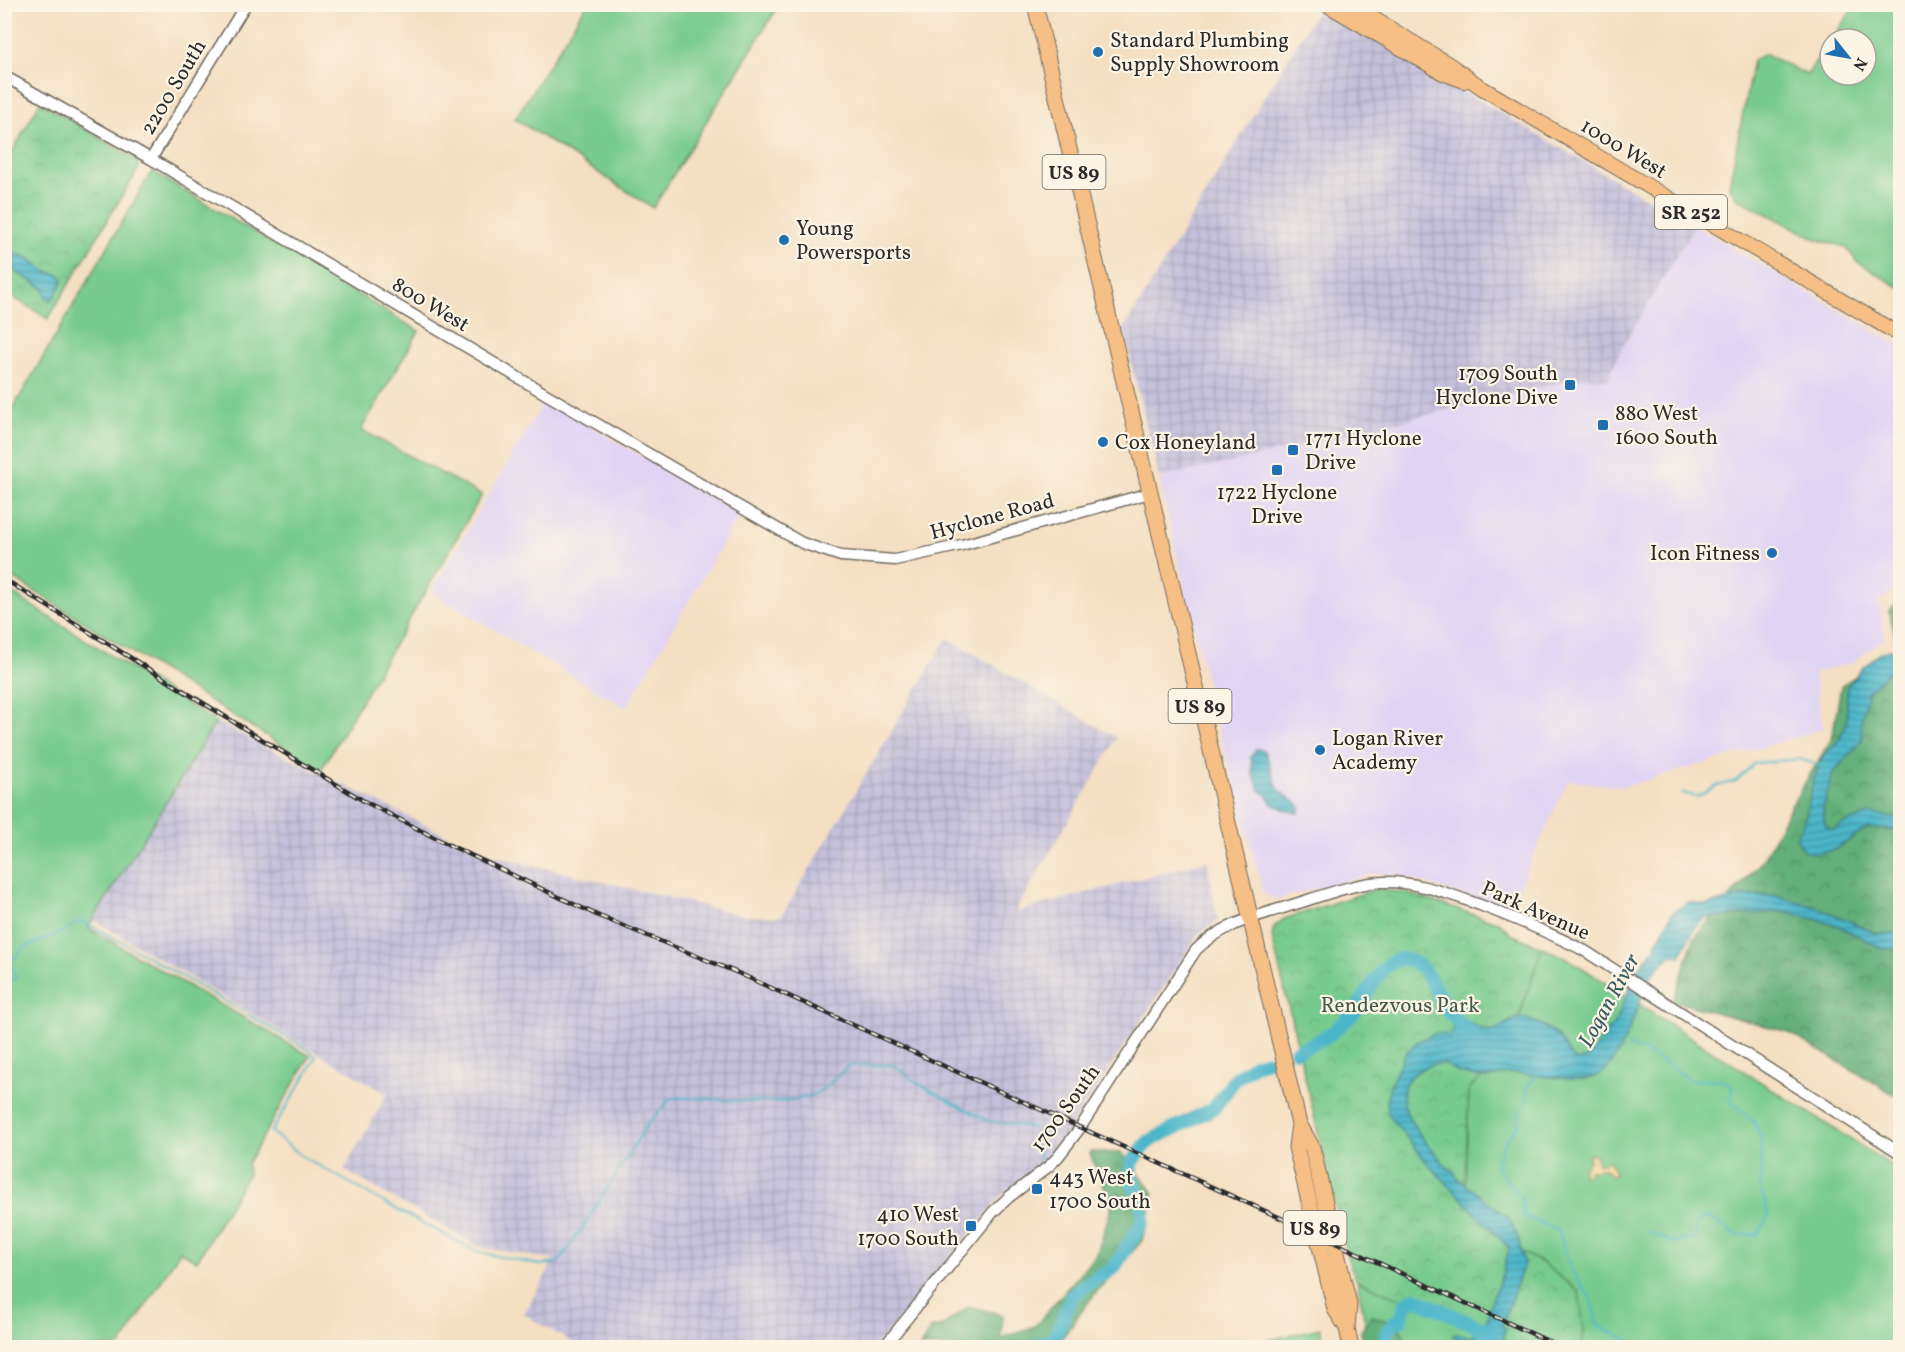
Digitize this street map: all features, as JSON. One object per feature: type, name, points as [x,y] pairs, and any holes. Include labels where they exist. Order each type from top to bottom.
[{"type":"highway","name":"US 89","points":[[1035,4],[1299,1124],[1296,1147],[1303,1180],[1335,1309],[1347,1328],[1351,1347]]},
{"type":"main road","name":"1000 West","points":[[1326,4],[1443,73],[1482,88]]},
{"type":"main road","name":"SR 252","points":[[1342,4],[1450,69],[1460,72]]},
{"type":"main road","name":"1000 West","points":[[1350,4],[1482,88],[1900,335]]},
{"type":"street","name":"2200 South","points":[[151,159],[246,4]]},
{"type":"street","name":"800 West","points":[[4,76],[151,159],[721,497],[802,543],[841,556]]},
{"type":"street","name":"Hyclone Road","points":[[841,556],[895,560],[962,546],[1150,493]]},
{"type":"street","name":"Park Avenue","points":[[1250,919],[1354,887],[1380,882],[1407,882],[1462,898],[1557,936],[1900,1153]]},
{"type":"street","name":"1700 South","points":[[883,1347],[993,1212],[1058,1157],[1080,1128],[1196,950],[1207,939],[1227,927],[1250,919]]},
{"type":"shaded area","points":[[1319,7],[1694,226],[1620,351],[1608,379],[1582,377],[1246,459],[1159,477],[1123,330]]},
{"type":"shaded area","points":[[1694,226],[1900,346],[1900,585],[1879,602],[1885,638],[1852,663],[1814,673],[1823,729],[1623,787],[1568,780],[1509,910],[1399,875],[1376,873],[1278,899],[1267,896],[1263,891],[1209,692],[1159,477],[1246,459],[1582,377],[1608,379],[1620,351]]},
{"type":"shaded area","points":[[545,400],[740,514],[626,708],[431,592]]},
{"type":"shaded area","points":[[947,638],[1117,738],[1015,912],[1207,861],[1218,921],[1200,933],[1052,1155],[1003,1194],[876,1347],[581,1348],[524,1314],[554,1260],[479,1247],[344,1170],[387,1094],[94,920],[216,722],[482,853],[746,916],[781,917]]},
{"type":"green space","points":[[586,5],[779,5],[653,208],[515,119]]},
{"type":"green space","points":[[1855,5],[1900,5],[1900,288],[1857,262],[1846,247],[1818,240],[1738,199],[1729,187],[1753,60],[1765,54],[1807,75],[1818,59],[1818,87],[1878,87],[1878,27],[1840,27]]},
{"type":"green space","points":[[40,102],[137,160],[139,168],[48,319],[5,292],[5,165]]},
{"type":"green space","points":[[152,171],[419,331],[361,430],[482,495],[321,770],[5,573],[5,422]]},
{"type":"green space","points":[[5,589],[216,722],[88,928],[310,1056],[247,1164],[248,1174],[197,1261],[180,1251],[120,1347],[5,1347]]},
{"type":"green space","points":[[1900,601],[1900,1093],[1895,1095],[1788,1032],[1673,1001],[1694,938],[1762,861],[1791,806],[1832,738],[1841,686],[1898,647],[1889,611]]},
{"type":"green space","name":"Rendezvous Park","points":[[1376,889],[1406,893],[1500,923],[1511,934],[1542,947],[1506,1058],[1469,1088],[1465,1184],[1489,1222],[1510,1246],[1544,1264],[1579,1292],[1584,1330],[1582,1347],[1521,1347],[1357,1281],[1348,1260],[1272,937],[1274,927],[1284,919]]},
{"type":"green space","points":[[1542,947],[1570,960],[1900,1171],[1900,1347],[1582,1347],[1584,1330],[1489,1222],[1465,1185],[1469,1088],[1506,1058]]},
{"type":"green space","points":[[1089,1152],[1122,1153],[1154,1193],[1142,1241],[1094,1295],[1058,1343],[1051,1348],[920,1347],[930,1329],[942,1326],[969,1306],[1003,1315],[1001,1338],[1035,1326],[1097,1254],[1112,1205]]},
{"type":"green space","points":[[1357,1281],[1521,1347],[1370,1347]]},
{"type":"green space","points":[[1372,1316],[1397,1324],[1410,1347],[1364,1347],[1361,1331]]},
{"type":"green space","points":[[1320,1328],[1325,1347],[1256,1347],[1256,1343]]},
{"type":"sand","points":[[1591,1154],[1596,1157],[1598,1163],[1610,1161],[1615,1174],[1612,1176],[1601,1168],[1590,1170],[1585,1177],[1583,1175],[1584,1166]]},
{"type":"water","points":[[4,251],[24,256],[42,269],[59,274],[63,280],[55,296],[50,301],[46,298],[43,288],[5,265]]},
{"type":"water","points":[[1900,647],[1900,670],[1887,673],[1868,692],[1861,721],[1862,740],[1833,773],[1823,809],[1825,825],[1832,830],[1871,814],[1900,818],[1900,831],[1868,828],[1836,849],[1816,854],[1803,850],[1796,837],[1805,821],[1814,778],[1822,758],[1839,740],[1847,722],[1847,687],[1863,667],[1880,653]]},
{"type":"water","points":[[1257,749],[1265,751],[1278,789],[1301,807],[1299,813],[1272,804],[1268,796],[1260,790],[1253,774],[1251,757]]},
{"type":"water","points":[[1775,895],[1822,909],[1878,934],[1900,933],[1900,948],[1883,949],[1837,925],[1786,911],[1705,918],[1695,928],[1680,956],[1671,955],[1652,976],[1616,1058],[1599,1075],[1592,1078],[1570,1079],[1510,1073],[1483,1078],[1459,1073],[1439,1064],[1420,1070],[1405,1084],[1403,1097],[1406,1110],[1421,1137],[1449,1169],[1454,1171],[1457,1178],[1508,1217],[1518,1237],[1524,1264],[1502,1326],[1505,1328],[1503,1344],[1500,1347],[1471,1347],[1453,1336],[1458,1333],[1470,1337],[1475,1335],[1479,1324],[1488,1320],[1489,1307],[1503,1272],[1509,1248],[1430,1166],[1389,1116],[1386,1102],[1391,1083],[1405,1054],[1418,1041],[1437,1033],[1450,1036],[1453,1030],[1452,1022],[1460,1017],[1490,1031],[1514,1020],[1534,1021],[1558,1037],[1574,1059],[1578,1061],[1590,1056],[1617,1019],[1636,971],[1652,952],[1673,912],[1689,902],[1707,905],[1744,896]]},
{"type":"waterway","points":[[1683,793],[1697,797],[1717,786],[1736,781],[1755,763],[1800,759],[1821,766]]},
{"type":"waterway","points":[[4,983],[16,979],[11,963],[23,948],[58,934],[81,921],[126,944],[309,1050],[316,1057],[271,1132],[302,1156],[399,1211],[478,1252],[539,1265],[558,1263],[647,1125],[671,1098],[758,1102],[793,1100],[820,1091],[849,1065],[894,1065],[919,1084],[988,1121],[1032,1127],[1039,1139],[1040,1159]]},
{"type":"waterway","points":[[1296,1051],[1321,1040],[1338,1028],[1357,1008],[1382,970],[1398,960],[1408,960],[1418,965],[1429,978],[1446,1008],[1469,1031]]},
{"type":"waterway","points":[[1629,1046],[1652,1055],[1693,1081],[1721,1079],[1732,1086],[1731,1102],[1754,1122],[1761,1137],[1761,1189]]},
{"type":"waterway","points":[[1032,1348],[1053,1338],[1071,1297],[1087,1284],[1114,1268],[1143,1221],[1141,1199],[1132,1181],[1132,1162],[1148,1142],[1214,1108],[1236,1078],[1254,1065],[1268,1061]]},
{"type":"waterway","points":[[1539,1074],[1528,1085],[1527,1101],[1518,1116],[1518,1124],[1503,1145],[1496,1166],[1521,1198],[1524,1216],[1559,1231],[1570,1267],[1591,1299],[1598,1326],[1647,1348]]},
{"type":"waterway","points":[[1647,1232],[1672,1242],[1696,1239],[1696,1222],[1708,1217],[1736,1235],[1758,1234],[1769,1215],[1762,1193]]},
{"type":"waterway","name":"Logan River","points":[[1389,1348],[1386,1333],[1394,1322],[1400,1321],[1405,1305],[1414,1298],[1481,1328],[1493,1328]]},
{"type":"waterway","points":[[1671,1348],[1720,1343],[1749,1347]]},
{"type":"railway","points":[[4,579],[364,801],[441,841],[599,916],[738,973],[1563,1348]]},
{"type":"place","name":"Standard Plumbing Supply Showroom","points":[[1098,52]]},
{"type":"place","name":"Young Powersports","points":[[784,240]]},
{"type":"place","name":"1709 South Hyclone Dive","points":[[1570,385]]},
{"type":"place","name":"880 West 1600 South","points":[[1603,425]]},
{"type":"place","name":"Cox Honeyland","points":[[1103,442]]},
{"type":"place","name":"1771 Hyclone Drive","points":[[1293,450]]},
{"type":"place","name":"1722 Hyclone Drive","points":[[1277,470]]},
{"type":"place","name":"Icon Fitness","points":[[1772,553]]},
{"type":"place","name":"Logan River Academy","points":[[1320,750]]},
{"type":"place","name":"443 West 1700 South","points":[[1037,1189]]},
{"type":"place","name":"410 West 1700 South","points":[[971,1226]]}]
